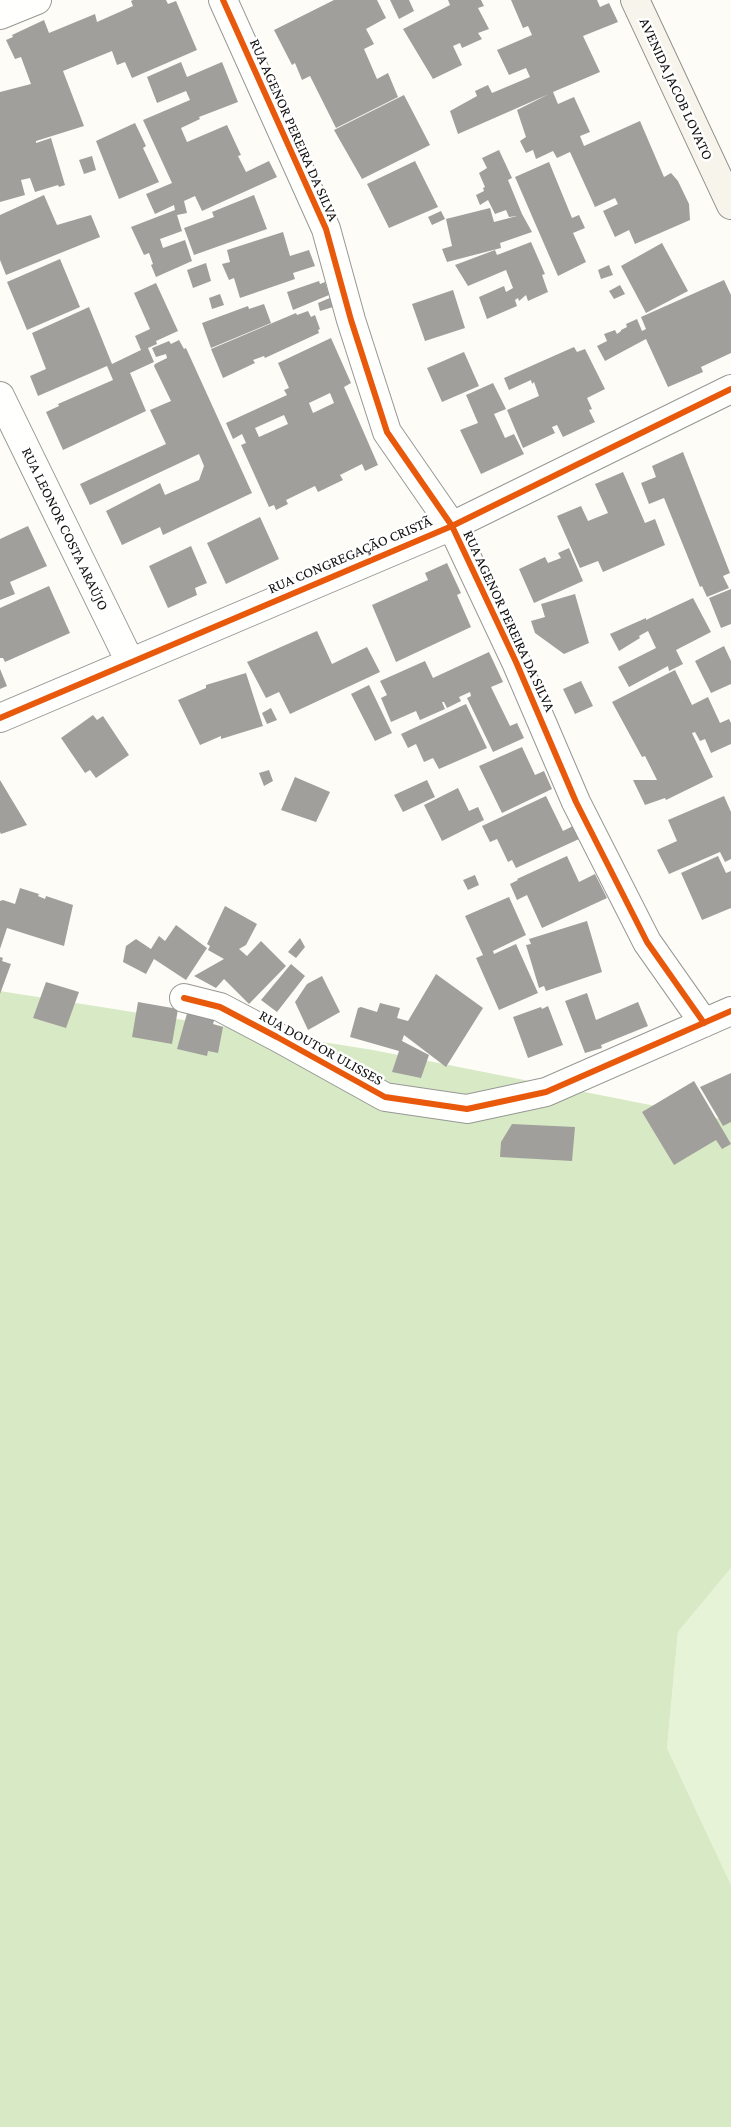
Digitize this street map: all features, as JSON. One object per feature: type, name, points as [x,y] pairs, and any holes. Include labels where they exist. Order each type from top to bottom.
[{"type":"main road","name":"AVENIDA JACOB LOVATO","points":[[635,0],[731,205]]},
{"type":"street","points":[[0,15],[37,0]]},
{"type":"street","name":"RUA AGENOR PEREIRA DA SILVA","points":[[223,0],[326,229],[351,320],[387,432],[452,526],[516,662],[576,802],[647,942],[704,1022]]},
{"type":"street","name":"RUA CONGREGAÇÃO CRISTÃ","points":[[0,718],[452,526],[731,389]]},
{"type":"street","name":"RUA LEONOR COSTA ARAÚJO","points":[[0,396],[130,662]]},
{"type":"street","name":"RUA DOUTOR ULISSES","points":[[184,998],[220,1007],[385,1097],[467,1109],[546,1092],[731,1011]]},
{"type":"green space","points":[[0,991],[373,1050],[731,1121],[731,1568],[678,1632],[667,1748],[731,1885],[731,2127],[0,2127]]},
{"type":"green space","points":[[731,1568],[731,1885],[667,1748],[678,1632]]},
{"type":"building","points":[[166,0],[168,4],[176,1],[197,50],[132,78],[125,62],[117,65],[112,51],[63,71],[84,126],[36,141],[36,143],[51,138],[65,185],[59,187],[58,185],[35,192],[30,178],[21,180],[25,195],[0,202],[0,92],[31,84],[21,57],[15,59],[6,40],[13,37],[12,35],[44,20],[49,33],[95,14],[97,22],[133,6],[131,1]]},
{"type":"building","points":[[334,0],[377,0],[386,18],[366,29],[374,44],[364,49],[377,79],[388,73],[398,97],[336,128],[310,76],[302,80],[295,63],[292,65],[274,30]]},
{"type":"building","points":[[390,0],[409,0],[414,11],[399,19]]},
{"type":"building","points":[[448,0],[481,0],[484,6],[478,8],[489,29],[478,33],[482,39],[462,48],[460,43],[453,46],[462,65],[433,79],[403,29],[450,5]]},
{"type":"building","points":[[511,0],[597,0],[600,7],[609,3],[618,22],[583,36],[600,72],[553,92],[558,104],[574,97],[590,132],[580,136],[584,146],[640,121],[664,177],[671,173],[678,181],[689,204],[690,220],[635,244],[629,230],[615,237],[603,211],[618,204],[615,198],[595,207],[570,152],[557,158],[553,151],[536,159],[533,150],[526,153],[520,141],[526,137],[517,110],[549,94],[458,134],[450,111],[477,96],[475,91],[488,85],[492,93],[530,77],[526,68],[509,75],[497,50],[532,35],[528,26],[523,28]]},
{"type":"building","points":[[181,62],[187,77],[222,62],[238,102],[199,117],[200,119],[181,128],[187,142],[227,125],[241,155],[238,156],[246,172],[269,161],[277,177],[202,211],[195,196],[184,201],[187,213],[177,215],[182,231],[160,239],[163,248],[185,240],[192,261],[156,277],[149,253],[144,255],[131,227],[175,210],[174,205],[155,214],[146,194],[172,183],[143,120],[190,100],[186,91],[157,103],[147,77]]},
{"type":"building","points":[[404,95],[430,145],[362,179],[334,130]]},
{"type":"building","points":[[135,123],[146,146],[143,148],[159,182],[119,199],[96,141]]},
{"type":"building","points":[[499,150],[512,178],[508,180],[522,214],[532,232],[500,243],[501,248],[447,262],[442,249],[452,246],[446,219],[490,208],[494,222],[517,216],[509,217],[506,210],[495,214],[488,200],[480,205],[476,195],[484,191],[483,188],[485,187],[479,173],[487,168],[482,158]]},
{"type":"building","points":[[92,156],[96,170],[84,174],[79,160]]},
{"type":"building","points":[[415,161],[438,207],[389,228],[367,184]]},
{"type":"building","points":[[549,162],[572,218],[579,215],[585,228],[573,233],[586,262],[558,276],[515,177]]},
{"type":"building","points":[[44,195],[57,225],[91,215],[100,237],[6,275],[0,260],[0,215]]},
{"type":"building","points":[[254,195],[267,229],[194,255],[184,228],[214,217],[212,212]]},
{"type":"building","points":[[441,211],[445,219],[432,225],[428,217]]},
{"type":"building","points":[[283,232],[290,256],[309,250],[315,266],[293,273],[295,279],[240,298],[234,278],[229,280],[222,264],[230,262],[227,250]]},
{"type":"building","points":[[531,242],[545,274],[542,275],[548,292],[528,301],[526,295],[519,301],[518,298],[515,300],[517,306],[487,319],[479,297],[504,286],[506,292],[513,288],[506,270],[468,286],[455,265],[495,250],[497,255]]},
{"type":"building","points":[[662,243],[688,291],[646,313],[621,266]]},
{"type":"building","points":[[60,259],[80,307],[27,330],[7,282]]},
{"type":"building","points":[[206,263],[211,281],[193,288],[187,270]]},
{"type":"building","points":[[609,265],[613,275],[601,279],[598,270]]},
{"type":"building","points":[[724,280],[731,295],[731,353],[701,367],[703,372],[668,387],[646,339],[605,361],[597,346],[607,341],[604,334],[615,330],[617,334],[627,327],[626,324],[637,319],[642,331],[646,329],[641,317]]},
{"type":"building","points":[[319,281],[320,284],[325,282],[329,295],[293,310],[287,292]]},
{"type":"building","points":[[156,283],[178,331],[156,341],[157,344],[148,348],[154,362],[130,373],[146,411],[63,450],[46,412],[59,406],[58,404],[113,380],[107,366],[38,396],[30,376],[46,369],[32,333],[89,307],[112,364],[141,350],[135,336],[150,329],[134,293]]},
{"type":"building","points":[[620,285],[625,294],[614,299],[609,291]]},
{"type":"building","points":[[453,290],[465,328],[425,341],[412,304]]},
{"type":"building","points":[[220,294],[224,305],[212,309],[209,298]]},
{"type":"building","points":[[332,297],[333,307],[320,311],[318,303]]},
{"type":"building","points":[[264,304],[271,323],[211,348],[202,323],[248,306],[249,309]]},
{"type":"building","points":[[308,311],[311,317],[315,315],[320,329],[318,330],[319,333],[265,358],[264,356],[253,360],[255,363],[223,378],[211,349],[296,313],[297,315]]},
{"type":"building","points":[[331,338],[351,383],[344,387],[378,465],[365,471],[362,464],[340,475],[343,480],[318,492],[315,486],[286,500],[288,504],[276,510],[274,505],[269,507],[241,445],[246,443],[242,434],[233,439],[226,423],[287,395],[284,390],[289,388],[278,363]],"holes":[[[330,393],[334,403],[313,413],[309,403]],[[284,415],[288,424],[259,437],[255,428]]]},
{"type":"building","points":[[179,340],[184,349],[186,348],[252,493],[163,535],[160,527],[122,545],[106,511],[160,483],[165,495],[199,480],[204,466],[199,454],[90,505],[80,484],[166,444],[150,410],[171,401],[154,366],[167,358],[166,354],[156,357],[152,348],[169,341],[171,344]]},
{"type":"building","points":[[574,347],[577,352],[585,349],[605,389],[587,398],[592,409],[589,410],[595,422],[563,437],[557,425],[552,427],[555,433],[523,448],[507,410],[539,396],[534,382],[532,384],[531,380],[509,390],[504,378]]},
{"type":"building","points":[[464,352],[479,386],[442,402],[427,368]]},
{"type":"building","points":[[493,383],[506,409],[494,414],[505,438],[514,434],[524,454],[481,474],[460,430],[478,423],[466,395]]},
{"type":"building","points":[[683,452],[730,573],[723,576],[729,588],[707,597],[702,586],[700,587],[664,498],[649,504],[641,483],[656,477],[652,466]]},
{"type":"building","points":[[623,472],[645,523],[655,519],[665,545],[603,572],[598,561],[580,568],[557,516],[581,506],[588,521],[608,513],[595,484]]},
{"type":"building","points":[[260,517],[279,559],[226,584],[207,543]]},
{"type":"building","points":[[28,526],[47,566],[10,582],[15,594],[0,600],[0,539]]},
{"type":"building","points":[[191,546],[207,583],[195,588],[197,595],[168,608],[149,566]]},
{"type":"building","points":[[569,548],[583,581],[534,603],[519,569],[545,557],[548,563],[561,558],[558,553]]},
{"type":"building","points":[[447,563],[461,593],[457,595],[471,627],[396,662],[372,605],[428,580],[425,573]]},
{"type":"building","points":[[49,586],[70,633],[5,662],[3,658],[0,658],[0,608]]},
{"type":"building","points":[[731,589],[731,624],[721,628],[709,598]]},
{"type":"building","points":[[575,594],[589,643],[564,654],[535,633],[531,621],[545,617],[541,604]]},
{"type":"building","points":[[693,598],[711,632],[676,650],[683,664],[669,671],[668,666],[629,687],[618,667],[656,648],[648,631],[619,651],[610,634]]},
{"type":"building","points":[[317,631],[332,664],[367,647],[380,672],[290,714],[279,692],[266,698],[247,662]]},
{"type":"building","points":[[724,646],[731,661],[731,684],[711,693],[695,661]]},
{"type":"building","points":[[489,652],[503,682],[491,687],[510,726],[517,723],[524,738],[493,752],[467,698],[471,696],[470,692],[459,697],[461,701],[447,708],[444,702],[442,702],[445,709],[420,720],[416,711],[391,722],[381,698],[387,695],[380,681],[425,661],[433,678]]},
{"type":"building","points":[[0,669],[7,686],[0,689]]},
{"type":"building","points":[[675,670],[692,705],[708,697],[720,723],[729,719],[731,723],[731,744],[711,753],[705,739],[700,741],[695,732],[692,733],[713,777],[666,800],[665,798],[645,805],[633,780],[657,780],[645,756],[642,757],[612,702]]},
{"type":"building","points":[[246,673],[263,726],[221,739],[221,736],[200,745],[178,700],[206,688],[206,685]]},
{"type":"building","points":[[581,681],[593,706],[575,714],[563,689]]},
{"type":"building","points":[[369,685],[392,733],[375,741],[351,694]]},
{"type":"building","points":[[466,704],[487,748],[439,769],[433,758],[424,762],[416,744],[408,748],[401,734]]},
{"type":"building","points":[[271,708],[277,720],[267,724],[262,713]]},
{"type":"building","points":[[93,715],[97,720],[103,716],[129,755],[96,778],[90,770],[85,773],[61,738]]},
{"type":"building","points":[[522,747],[535,775],[544,771],[552,789],[502,813],[479,766]]},
{"type":"building","points":[[269,770],[273,781],[264,786],[259,773]]},
{"type":"building","points":[[295,777],[330,792],[316,822],[281,810]]},
{"type":"building","points":[[0,780],[27,825],[1,834],[0,832]]},
{"type":"building","points":[[427,780],[435,797],[403,812],[394,795]]},
{"type":"building","points":[[458,788],[469,811],[478,807],[484,820],[442,841],[424,805]]},
{"type":"building","points":[[546,796],[563,831],[573,826],[579,839],[516,868],[512,860],[508,862],[497,839],[490,842],[482,826]]},
{"type":"building","points":[[724,796],[731,812],[731,859],[725,862],[720,852],[669,874],[657,850],[677,841],[668,820]]},
{"type":"building","points":[[567,856],[579,882],[595,874],[607,898],[542,928],[527,895],[517,900],[510,884]]},
{"type":"building","points":[[718,856],[726,873],[731,871],[731,908],[702,920],[681,873]]},
{"type":"building","points":[[475,875],[479,885],[468,890],[463,880]]},
{"type":"building","points":[[20,888],[39,894],[38,896],[45,899],[46,896],[73,905],[64,946],[7,928],[0,949],[0,901],[3,900],[15,904]]},
{"type":"building","points":[[509,897],[526,935],[493,951],[494,954],[516,944],[538,993],[499,1010],[476,958],[483,955],[465,916]]},
{"type":"building","points":[[225,906],[257,924],[246,945],[239,949],[247,956],[261,941],[286,966],[249,1004],[224,979],[216,988],[194,976],[224,959],[208,950],[210,946],[207,944]]},
{"type":"building","points":[[587,921],[602,972],[546,991],[544,986],[539,988],[526,945],[531,944],[529,939]]},
{"type":"building","points":[[176,925],[207,948],[186,980],[154,959],[146,974],[123,962],[126,946],[136,939],[151,949],[159,936],[165,941]]},
{"type":"building","points":[[300,938],[305,947],[296,958],[288,952]]},
{"type":"building","points":[[0,957],[3,958],[2,961],[11,964],[0,994]]},
{"type":"building","points":[[291,964],[305,976],[277,1012],[261,1000]]},
{"type":"building","points":[[436,974],[483,1008],[446,1067],[404,1035],[402,1041],[429,1055],[421,1078],[392,1072],[399,1051],[350,1037],[358,1008],[361,1007],[377,1012],[380,1003],[400,1008],[397,1018],[408,1021]]},
{"type":"building","points":[[322,976],[340,1012],[308,1030],[295,1002],[307,984]]},
{"type":"building","points":[[46,982],[79,992],[66,1028],[33,1018]]},
{"type":"building","points":[[587,993],[596,1020],[638,1002],[648,1026],[601,1045],[602,1048],[585,1053],[565,1001]]},
{"type":"building","points":[[138,1002],[178,1009],[172,1044],[132,1037]]},
{"type":"building","points":[[548,1006],[563,1045],[528,1058],[513,1017]]},
{"type":"building","points":[[188,1010],[216,1015],[213,1024],[223,1027],[218,1053],[208,1051],[207,1056],[177,1049]]},
{"type":"building","points":[[731,1073],[731,1122],[723,1126],[700,1087]]},
{"type":"building","points":[[694,1081],[731,1144],[722,1149],[716,1140],[674,1165],[642,1112]]},
{"type":"building","points":[[512,1124],[575,1127],[572,1161],[500,1157],[501,1142]]},
{"type":"cycle path","points":[[223,0],[326,229],[351,320],[387,432],[452,526],[516,662],[576,802],[647,942],[704,1023]]},
{"type":"cycle path","points":[[0,718],[452,526],[731,389]]},
{"type":"cycle path","points":[[184,998],[220,1007],[385,1097],[467,1109],[546,1092],[731,1011]]}]
